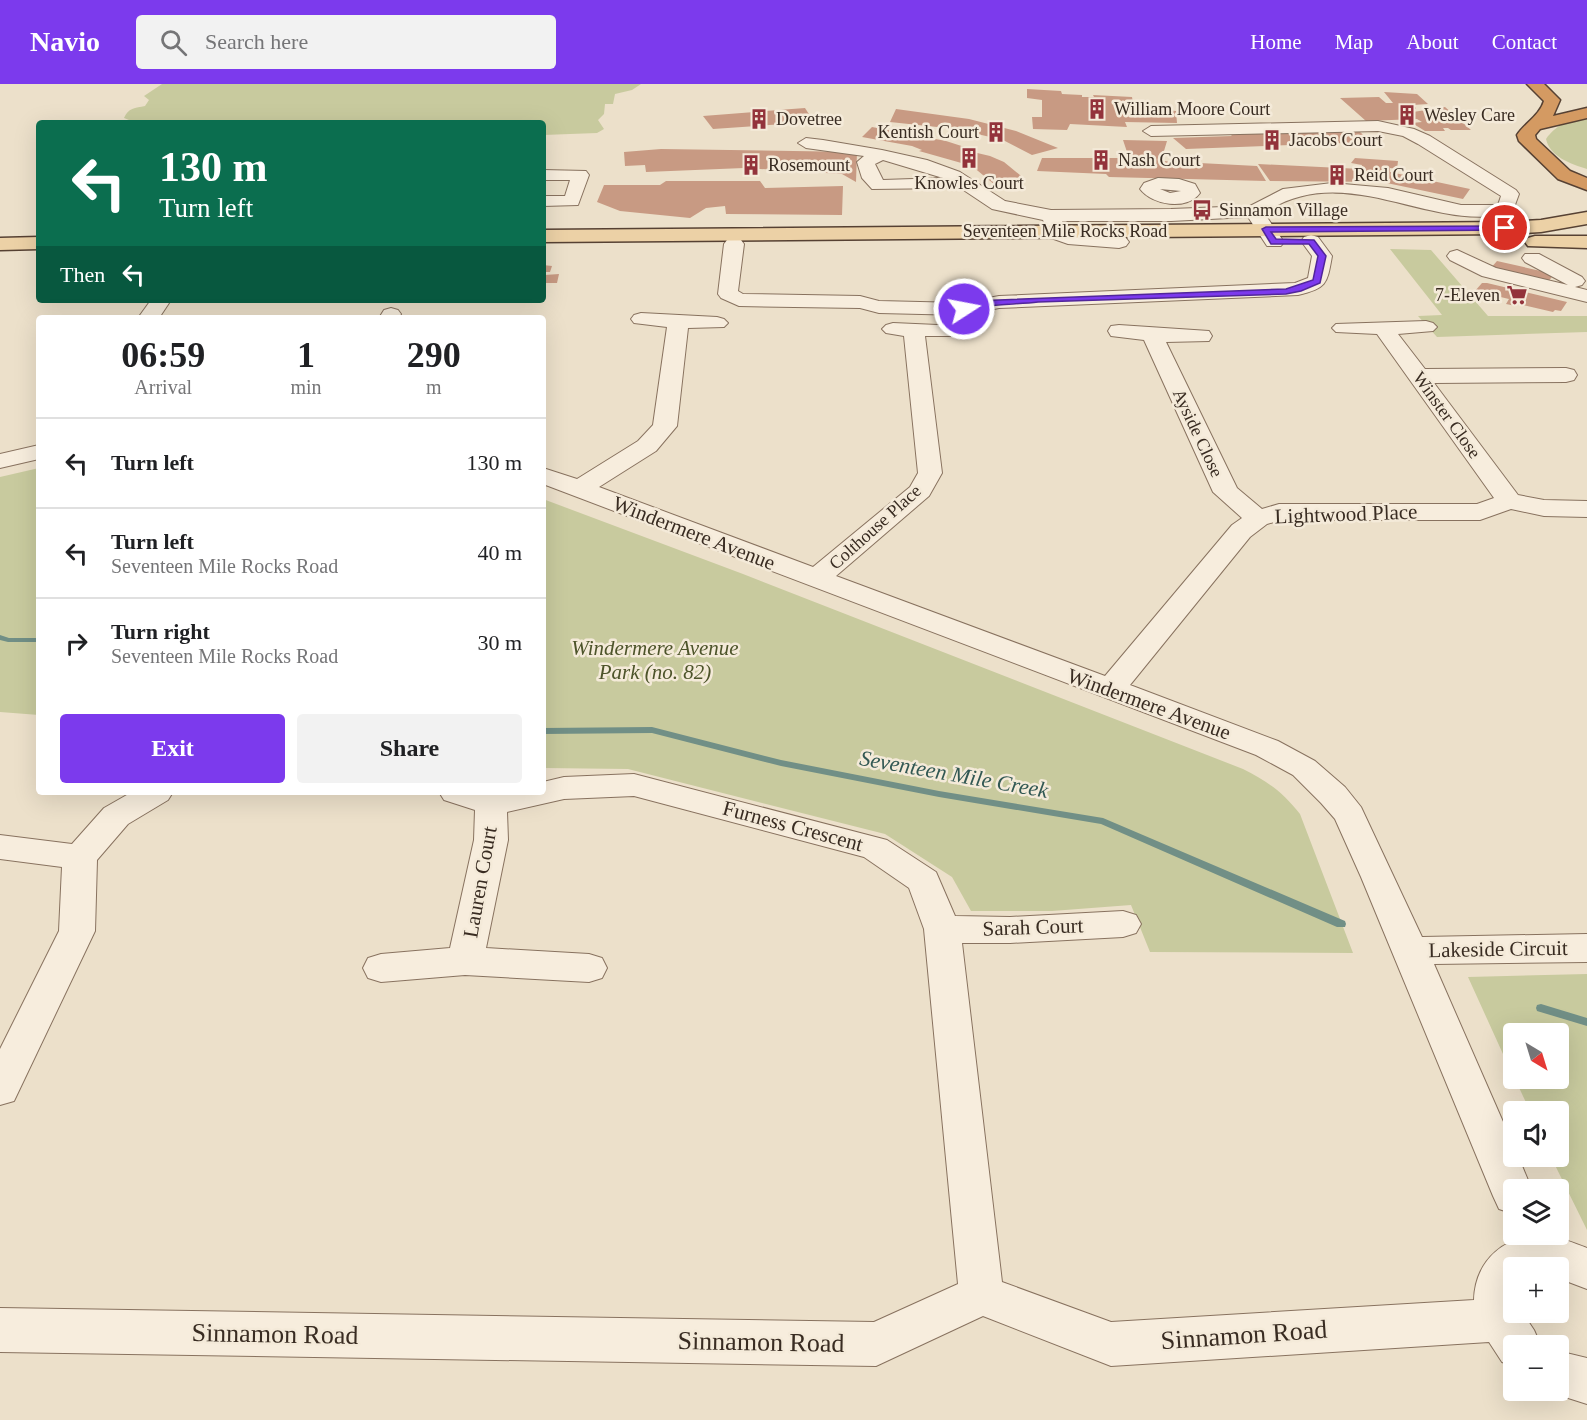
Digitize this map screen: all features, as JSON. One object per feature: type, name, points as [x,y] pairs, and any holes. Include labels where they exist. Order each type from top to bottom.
[{"type":"highway","points":[[1535,84],[1552,100],[1549,111],[1533,125],[1526,135],[1528,141],[1561,171],[1587,183]]},
{"type":"highway","points":[[1533,125],[1587,113]]},
{"type":"highway","points":[[1561,171],[1587,176]]},
{"type":"highway","points":[[1561,171],[1569,186],[1587,204]]},
{"type":"main road","name":"Seventeen Mile Rocks Road","points":[[546,246],[1119,242],[1527,227],[1587,218]]},
{"type":"main road","name":"Seventeen Mile Rocks Road","points":[[546,236],[1054,224],[1270,236],[1311,241],[1585,252]]},
{"type":"main road","points":[[6,244],[36,245]]},
{"type":"street","points":[[806,142],[880,155],[954,176],[993,202],[1054,224],[1170,215],[1313,189],[1356,189],[1387,193],[1462,212],[1489,213],[1506,209],[1510,200],[1510,194],[1424,140],[1408,132],[1378,126],[1151,131]]},
{"type":"street","points":[[880,155],[866,162],[872,178],[878,185],[965,182]]},
{"type":"street","points":[[546,175],[580,175],[572,201],[546,201]]},
{"type":"street","points":[[1251,202],[1270,236]]},
{"type":"street","points":[[1054,224],[1058,234],[1068,238],[1119,242]]},
{"type":"street","points":[[734,244],[728,294],[739,300],[860,302],[879,307],[964,309],[973,303],[1298,290],[1317,281],[1322,256],[1311,241]]},
{"type":"street","points":[[1553,270],[1585,252]]},
{"type":"street","points":[[1457,256],[1489,272],[1587,296]]},
{"type":"street","points":[[1532,258],[1587,286]]},
{"type":"street","points":[[641,320],[717,323]]},
{"type":"street","points":[[579,489],[647,446],[665,426],[678,322]]},
{"type":"street","points":[[1343,328],[1426,327]]},
{"type":"street","points":[[889,328],[952,331]]},
{"type":"street","name":"Winster Close","points":[[1384,329],[1509,501]]},
{"type":"street","name":"Colthouse Place","points":[[817,578],[920,491],[930,473],[914,330]]},
{"type":"street","points":[[1119,332],[1202,336]]},
{"type":"street","name":"Ayside Close","points":[[1152,335],[1226,492],[1258,519]]},
{"type":"street","points":[[1419,376],[1567,377]]},
{"type":"street","points":[[0,461],[36,453]]},
{"type":"street","name":"Windermere Avenue","points":[[546,476],[1267,748],[1304,768],[1325,786],[1349,815],[1378,877],[1507,1179]]},
{"type":"street","points":[[1509,501],[1544,508],[1587,509]]},
{"type":"street","name":"Lightwood Place","points":[[1110,690],[1241,531],[1258,519],[1279,512],[1480,512],[1509,501]]},
{"type":"street","name":"Furness Crescent","points":[[546,792],[564,788],[634,785],[875,848],[924,881],[942,928],[981,1295]]},
{"type":"street","points":[[0,1089],[77,931],[80,857],[116,816],[152,795]]},
{"type":"street","points":[[464,795],[492,804]]},
{"type":"street","name":"Furness Crescent","points":[[492,804],[532,795]]},
{"type":"street","name":"Lauren Court","points":[[465,961],[492,840],[492,804]]},
{"type":"street","points":[[0,847],[80,857]]},
{"type":"street","name":"Sarah Court","points":[[942,928],[1010,930],[1123,924]]},
{"type":"street","name":"Lakeside Circuit","points":[[1408,951],[1587,948]]},
{"type":"street","name":"Lauren Court","points":[[381,968],[465,961],[589,968]]},
{"type":"street","points":[[1509,1333],[1495,1301],[1497,1284],[1505,1270],[1533,1245],[1554,1257],[1587,1269]]},
{"type":"street","name":"Sinnamon Road","points":[[0,1330],[876,1344],[981,1295],[1111,1344],[1509,1333]]},
{"type":"street","points":[[1569,1377],[1587,1381]]},
{"type":"green space","points":[[162,84],[641,84],[632,90],[615,94],[613,104],[605,104],[604,114],[598,120],[604,129],[597,133],[546,135],[546,120],[129,120],[124,118],[132,109],[145,106],[149,100],[144,96]]},
{"type":"green space","points":[[1587,119],[1587,169],[1557,155],[1552,151],[1546,139],[1564,124]]},
{"type":"green space","points":[[1390,249],[1431,250],[1488,316],[1587,316],[1587,332],[1437,337],[1418,316],[1442,315]]},
{"type":"green space","points":[[36,469],[36,715],[0,712],[0,477]]},
{"type":"green space","name":"Windermere Avenue Park (no. 82)","points":[[546,500],[743,574],[1252,774],[1281,793],[1300,814],[1353,953],[1150,952],[1131,905],[1052,911],[971,911],[952,877],[885,834],[628,769],[546,768]]},
{"type":"green space","points":[[1587,974],[1587,1230],[1569,1194],[1569,1179],[1562,1179],[1556,1167],[1569,1167],[1569,1101],[1525,1101],[1520,1089],[1569,1089],[1569,1023],[1503,1023],[1503,1054],[1468,977]]},
{"type":"building","name":"William Moore Court","points":[[1027,89],[1061,91],[1062,94],[1082,95],[1082,97],[1094,97],[1093,95],[1132,97],[1133,103],[1128,103],[1128,106],[1176,111],[1177,123],[1125,122],[1127,127],[1070,124],[1067,130],[1033,129],[1032,117],[1042,117],[1042,100],[1027,98]]},
{"type":"building","name":"Wesley Care","points":[[1384,92],[1417,94],[1428,104],[1413,105],[1416,108],[1413,112],[1445,107],[1471,130],[1443,128],[1445,131],[1425,131],[1412,123],[1422,122],[1417,119],[1366,121],[1340,98],[1379,97],[1386,103],[1393,103]]},
{"type":"building","name":"Dovetree","points":[[805,108],[814,122],[713,129],[703,116]]},
{"type":"building","name":"Kentish Court","points":[[896,109],[969,119],[1016,131],[1058,148],[1032,155],[1003,140],[956,129],[890,122]]},
{"type":"building","name":"Knowles Court","points":[[872,127],[946,141],[977,151],[973,152],[1004,162],[1026,180],[995,185],[972,166],[919,151],[922,150],[912,146],[862,137]]},
{"type":"building","name":"Jacobs Court","points":[[1303,130],[1306,133],[1360,132],[1371,142],[1186,149],[1173,138],[1232,136],[1229,133]]},
{"type":"building","name":"Nash Court","points":[[1123,140],[1167,141],[1161,161],[1257,166],[1266,181],[1109,177],[1106,174],[1037,171],[1042,158],[1129,158]]},
{"type":"building","name":"Rosemount","points":[[661,149],[857,152],[856,182],[842,174],[744,168],[646,172],[645,165],[625,166],[624,152]]},
{"type":"building","name":"Reid Court","points":[[1355,158],[1398,161],[1397,169],[1390,168],[1390,172],[1470,189],[1463,199],[1382,182],[1270,181],[1258,164],[1361,169],[1362,165],[1351,163]]},
{"type":"building","points":[[666,181],[760,181],[765,188],[843,186],[842,215],[726,214],[725,206],[706,208],[690,218],[620,211],[597,202],[604,185],[660,185]]},
{"type":"building","points":[[1497,261],[1554,274],[1548,282],[1490,269]]},
{"type":"building","points":[[546,265],[552,266],[550,272],[546,272]]},
{"type":"building","points":[[559,274],[557,283],[546,283],[546,275]]},
{"type":"building","name":"7-Eleven","points":[[1482,283],[1567,302],[1561,311],[1553,312],[1518,304],[1516,306],[1506,304],[1509,299],[1475,291]]},
{"type":"waterway","name":"Seventeen Mile Creek","points":[[0,637],[8,640],[36,640]]},
{"type":"waterway","name":"Seventeen Mile Creek","points":[[546,731],[652,730],[781,763],[939,794],[1103,821],[1341,924]]},
{"type":"waterway","name":"Seventeen Mile Creek","points":[[1541,1008],[1587,1022]]},
{"type":"place","name":"William Moore Court","points":[[1097,109]]},
{"type":"place","name":"Wesley Care","points":[[1407,115]]},
{"type":"place","name":"Dovetree","points":[[759,119]]},
{"type":"place","name":"Kentish Court","points":[[996,132]]},
{"type":"place","name":"Jacobs Court","points":[[1272,140]]},
{"type":"place","name":"Knowles Court","points":[[969,158]]},
{"type":"place","name":"Nash Court","points":[[1101,160]]},
{"type":"place","name":"Rosemount","points":[[751,165]]},
{"type":"place","name":"Reid Court","points":[[1337,175]]},
{"type":"place","name":"Sinnamon Village","points":[[1202,210]]},
{"type":"place","name":"7-Eleven","points":[[1517,295]]},
{"type":"route","points":[[964,309],[973,303],[1286,291],[1298,290],[1317,281],[1322,256],[1311,241],[1274,242],[1266,229],[1505,228]]}]
